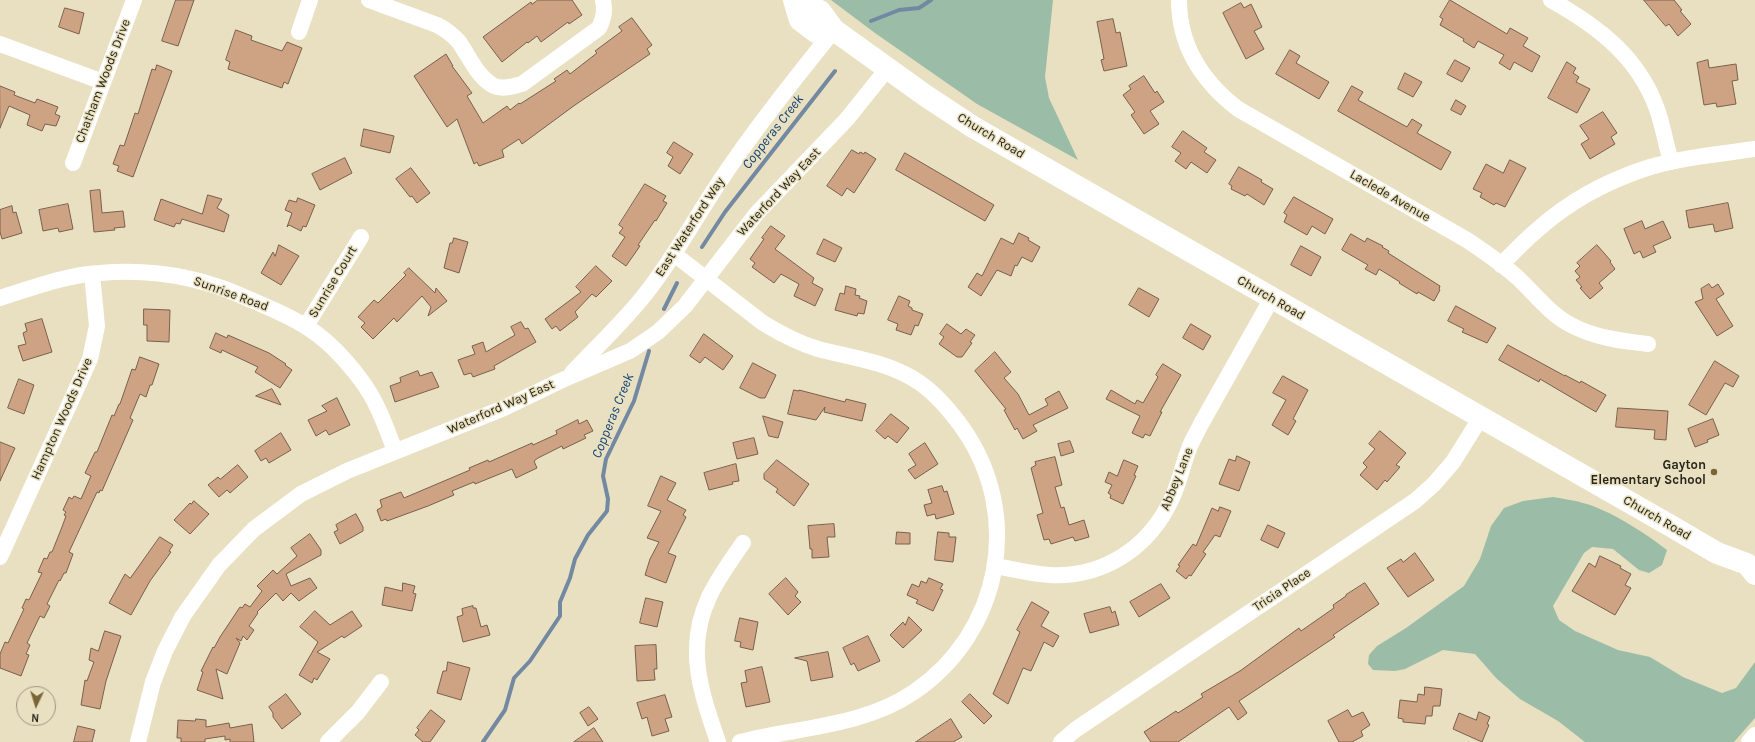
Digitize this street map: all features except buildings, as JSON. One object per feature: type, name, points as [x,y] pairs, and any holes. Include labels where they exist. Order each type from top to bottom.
[{"type":"main road","points":[[794,0],[800,20],[816,32],[834,30]]},
{"type":"main road","name":"Church Road","points":[[834,30],[887,69],[973,127],[1716,553],[1747,564],[1755,574]]},
{"type":"main road","name":"Church Road","points":[[1716,553],[1738,577],[1755,582]]},
{"type":"street","name":"Chatham Woods Drive","points":[[73,163],[134,0]]},
{"type":"street","points":[[299,32],[310,0]]},
{"type":"street","points":[[369,0],[437,25],[446,30],[458,41],[484,78],[495,86],[507,88],[522,84],[598,28],[603,20],[603,0]]},
{"type":"street","name":"Laclede Avenue","points":[[1179,0],[1180,18],[1189,49],[1203,75],[1212,87],[1238,109],[1467,240],[1501,264],[1556,315],[1572,326],[1602,337],[1648,344]]},
{"type":"street","points":[[1551,0],[1576,14],[1606,36],[1635,68],[1657,109],[1670,162]]},
{"type":"street","name":"East Waterford Way","points":[[567,378],[630,312],[649,289],[674,254],[740,152],[788,87],[834,30]]},
{"type":"street","points":[[0,44],[103,82]]},
{"type":"street","name":"Waterford Way East","points":[[138,742],[153,682],[165,651],[182,616],[218,565],[254,528],[300,494],[347,470],[504,408],[567,378],[630,351],[658,332],[676,315],[757,213],[847,119],[887,69]]},
{"type":"street","points":[[1501,264],[1537,230],[1575,202],[1626,176],[1650,167],[1688,158],[1755,149]]},
{"type":"street","name":"Sunrise Court","points":[[306,326],[361,237]]},
{"type":"street","points":[[674,254],[779,333],[799,343],[817,349],[876,364],[900,372],[920,383],[936,397],[968,436],[984,467],[995,506],[998,548],[989,592],[976,624],[964,643],[956,654],[934,676],[914,692],[890,706],[866,715],[740,742]]},
{"type":"street","name":"Sunrise Road","points":[[0,298],[44,284],[92,274],[132,272],[164,274],[192,279],[217,286],[287,316],[306,326],[331,346],[362,381],[375,403],[395,451]]},
{"type":"street","name":"Hampton Woods Drive","points":[[0,557],[7,524],[90,359],[97,326],[92,274]]},
{"type":"street","name":"Abbey Lane","points":[[995,566],[1049,575],[1074,574],[1093,570],[1111,563],[1132,551],[1152,532],[1172,498],[1190,446],[1201,424],[1272,298]]},
{"type":"street","name":"Tricia Place","points":[[1061,742],[1074,730],[1415,501],[1434,484],[1453,462],[1481,417]]},
{"type":"street","points":[[718,742],[707,711],[698,674],[696,659],[697,636],[701,619],[709,598],[743,543]]},
{"type":"street","points":[[328,742],[358,712],[381,682]]},
{"type":"street","points":[[1750,742],[1755,735]]},
{"type":"green space","points":[[831,0],[1053,0],[1045,77],[1049,98],[1078,160],[977,104],[875,33]]},
{"type":"green space","points":[[1553,497],[1580,502],[1615,516],[1667,550],[1662,565],[1649,573],[1639,570],[1613,549],[1592,547],[1584,553],[1553,606],[1559,620],[1575,631],[1618,650],[1650,657],[1683,677],[1722,693],[1736,688],[1755,662],[1755,718],[1734,742],[1585,742],[1558,721],[1520,699],[1496,678],[1475,654],[1443,650],[1405,669],[1395,671],[1373,670],[1368,664],[1369,655],[1377,646],[1406,628],[1464,586],[1480,559],[1491,526],[1504,508],[1523,501]]},
{"type":"waterway","name":"Copperas Creek","points":[[871,21],[899,10],[919,8],[931,0]]},
{"type":"waterway","name":"Copperas Creek","points":[[702,247],[725,212],[835,71]]},
{"type":"waterway","name":"Copperas Creek","points":[[664,309],[677,283]]},
{"type":"waterway","name":"Copperas Creek","points":[[483,742],[505,710],[514,678],[530,661],[560,616],[560,602],[570,578],[575,559],[588,535],[607,511],[608,499],[603,476],[606,459],[634,401],[649,351]]},
{"type":"place","name":"Gayton Elementary School","points":[[1714,472]]}]
